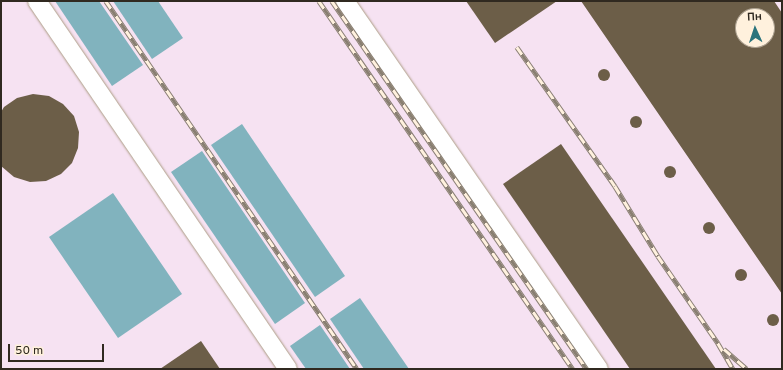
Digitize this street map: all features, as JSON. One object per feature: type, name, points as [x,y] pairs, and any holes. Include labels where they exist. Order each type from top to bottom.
[{"type":"lane","points":[[37,1],[288,369]]},
{"type":"lane","points":[[345,1],[599,369]]},
{"type":"shaded area","points":[[1,1],[782,1],[782,369],[1,369]]},
{"type":"water","points":[[55,1],[99,1],[143,65],[112,86]]},
{"type":"water","points":[[113,1],[158,1],[183,38],[152,59]]},
{"type":"water","points":[[242,124],[345,276],[315,297],[211,145]]},
{"type":"water","points":[[202,151],[305,303],[275,324],[171,172]]},
{"type":"water","points":[[113,193],[182,294],[118,338],[49,237]]},
{"type":"water","points":[[360,298],[409,369],[364,369],[330,319]]},
{"type":"water","points":[[320,325],[350,369],[306,369],[290,346]]},
{"type":"building","points":[[466,1],[557,1],[495,43]]},
{"type":"building","points":[[581,1],[774,1],[782,13],[782,294]]},
{"type":"building","points":[[606,69],[609,70],[609,80],[602,81],[599,80],[598,73],[599,70]]},
{"type":"building","points":[[33,94],[49,96],[63,104],[74,116],[79,132],[78,148],[72,163],[61,174],[46,181],[30,182],[14,177],[1,166],[1,112],[4,107],[17,98]]},
{"type":"building","points":[[638,116],[641,117],[641,127],[634,128],[631,127],[630,120],[631,117]]},
{"type":"building","points":[[561,144],[716,369],[630,369],[503,184]]},
{"type":"building","points":[[672,166],[675,167],[675,177],[668,178],[665,177],[664,170],[665,167]]},
{"type":"building","points":[[711,222],[714,223],[714,233],[707,234],[704,233],[703,226],[704,223]]},
{"type":"building","points":[[743,269],[746,270],[746,280],[739,281],[736,280],[735,273],[736,270]]},
{"type":"building","points":[[775,314],[778,315],[778,325],[771,326],[768,325],[767,318],[768,315]]},
{"type":"building","points":[[201,341],[220,369],[160,369]]},
{"type":"railway","points":[[106,1],[357,369]]},
{"type":"railway","points":[[319,1],[573,369]]},
{"type":"railway","points":[[332,1],[587,369]]},
{"type":"railway","points":[[517,47],[615,186],[658,256],[718,343],[733,369]]},
{"type":"railway","points":[[724,349],[747,369]]}]
